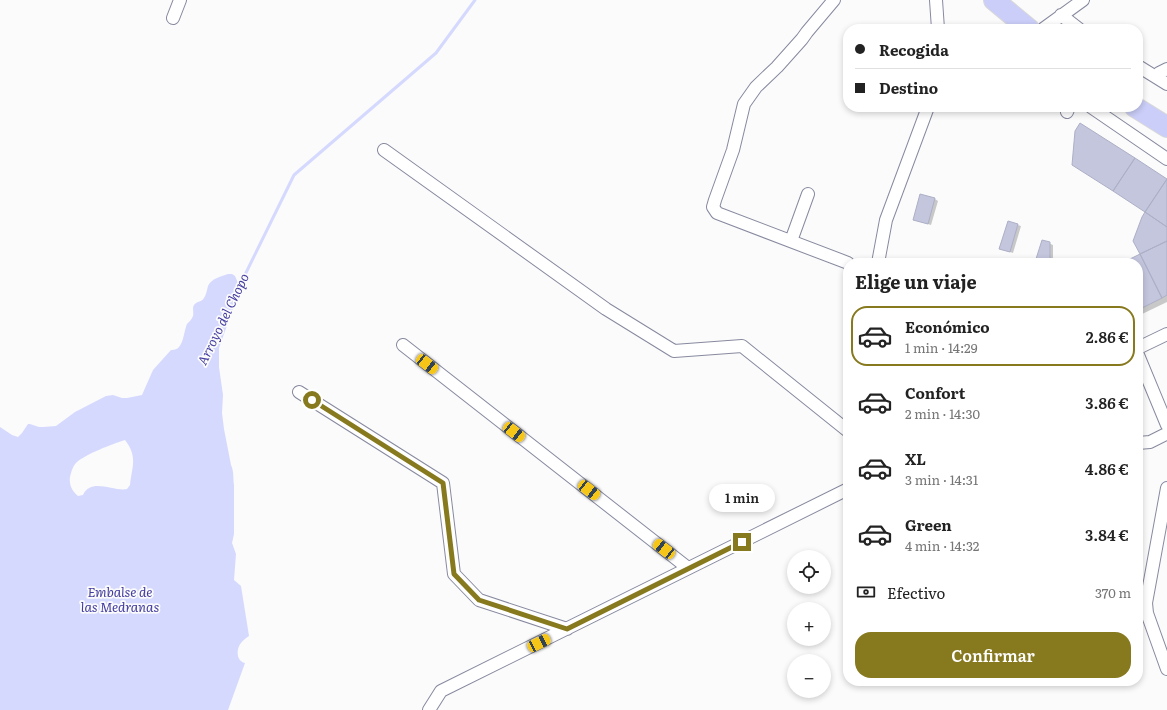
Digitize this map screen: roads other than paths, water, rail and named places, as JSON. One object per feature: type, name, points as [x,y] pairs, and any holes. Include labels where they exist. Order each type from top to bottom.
[{"type":"main road","points":[[994,0],[1016,24]]},
{"type":"main road","points":[[1143,112],[1167,127]]},
{"type":"street","points":[[173,18],[180,0]]},
{"type":"street","points":[[834,0],[777,67],[756,87],[744,104],[733,150],[713,207],[717,213],[843,261]]},
{"type":"street","points":[[936,0],[938,24]]},
{"type":"street","points":[[1049,24],[1083,0]]},
{"type":"street","points":[[1061,15],[1073,24]]},
{"type":"street","points":[[1143,69],[1167,84]]},
{"type":"street","points":[[1156,78],[1159,73],[1167,70]]},
{"type":"street","points":[[879,258],[886,220],[926,112]]},
{"type":"street","points":[[1098,112],[1167,159]]},
{"type":"street","points":[[384,150],[606,309],[674,351],[742,346],[843,427]]},
{"type":"street","points":[[790,241],[808,194]]},
{"type":"street","points":[[1143,346],[1167,334]]},
{"type":"street","points":[[402,345],[688,568]]},
{"type":"street","points":[[1143,369],[1166,434],[1150,442],[1143,443]]},
{"type":"street","points":[[299,392],[443,483],[454,574],[479,600],[567,629]]},
{"type":"street","points":[[1167,488],[1146,603],[1147,613],[1167,670]]},
{"type":"street","points":[[429,710],[441,692],[843,491]]},
{"type":"water","name":"Embalse de las Medranas","points":[[228,274],[235,276],[238,283],[239,292],[219,348],[219,367],[223,395],[222,413],[224,429],[233,470],[234,534],[232,543],[236,554],[234,580],[241,586],[249,636],[238,648],[238,657],[245,663],[228,710],[0,710],[0,427],[18,437],[28,424],[39,427],[56,426],[75,412],[106,396],[113,395],[127,398],[142,395],[153,370],[171,350],[175,350],[181,345],[187,324],[193,316],[194,305],[203,299],[208,286],[212,281]],"holes":[[[125,440],[132,452],[133,462],[130,485],[127,489],[97,486],[91,487],[83,495],[78,496],[74,492],[71,488],[70,477],[72,469],[76,463],[92,453]]]},
{"type":"waterway","name":"Arroyo del Chopo","points":[[237,291],[294,175],[436,53],[475,0]]}]
